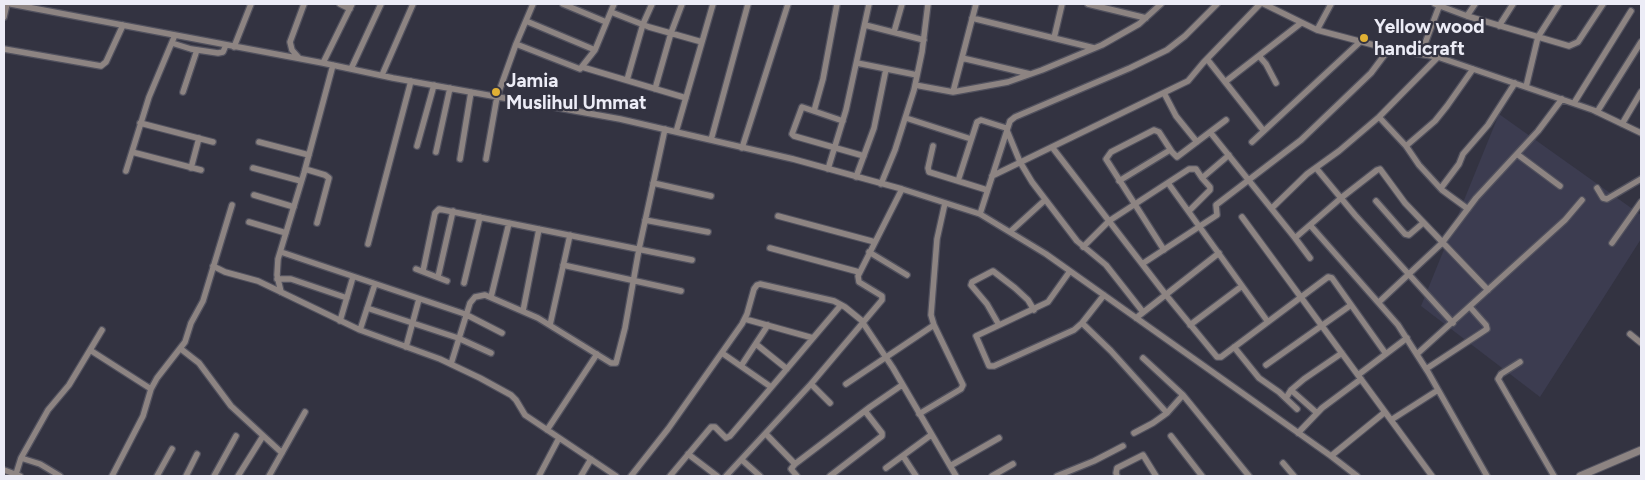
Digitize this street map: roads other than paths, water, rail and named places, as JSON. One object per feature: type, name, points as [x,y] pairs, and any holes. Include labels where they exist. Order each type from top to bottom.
[{"type":"street","points":[[4,17],[7,4]]},
{"type":"street","points":[[11,4],[620,119],[828,169],[902,189],[980,214],[1011,231],[1070,271],[1357,476]]},
{"type":"street","points":[[234,46],[251,4]]},
{"type":"street","points":[[299,58],[292,50],[290,42],[304,4]]},
{"type":"street","points":[[323,63],[351,6],[340,4]]},
{"type":"street","points":[[351,69],[381,4]]},
{"type":"street","points":[[382,75],[413,4]]},
{"type":"street","points":[[486,159],[497,96],[533,4]]},
{"type":"street","points":[[563,4],[606,22]]},
{"type":"street","points":[[582,67],[595,50],[614,4]]},
{"type":"street","points":[[627,80],[643,24],[652,4]]},
{"type":"street","points":[[655,89],[671,33],[682,4]]},
{"type":"street","points":[[676,132],[713,4]]},
{"type":"street","points":[[711,140],[748,4]]},
{"type":"street","points":[[742,148],[788,4]]},
{"type":"street","points":[[814,111],[823,79],[837,4]]},
{"type":"street","points":[[828,169],[843,122],[869,4]]},
{"type":"street","points":[[894,32],[902,4]]},
{"type":"street","points":[[881,184],[896,150],[915,85],[924,40],[928,4]]},
{"type":"street","points":[[953,92],[976,4]]},
{"type":"street","points":[[1054,38],[1062,4]]},
{"type":"street","points":[[1088,4],[1146,18]]},
{"type":"street","points":[[915,85],[953,92],[1008,82],[1124,34],[1161,4]]},
{"type":"street","points":[[980,214],[1006,128],[1010,121],[1015,117],[1130,68],[1167,50],[1217,4]]},
{"type":"street","points":[[992,176],[1188,81],[1207,59],[1262,4],[1317,30],[1389,49],[1438,57],[1574,103],[1641,133]]},
{"type":"street","points":[[1317,30],[1331,4]]},
{"type":"street","points":[[1421,54],[1438,4],[1467,16],[1569,46],[1578,42],[1603,4]]},
{"type":"street","points":[[1467,16],[1475,4]]},
{"type":"street","points":[[1499,26],[1513,4]]},
{"type":"street","points":[[1526,87],[1538,37],[1559,4]]},
{"type":"street","points":[[1574,103],[1631,11]]},
{"type":"street","points":[[610,12],[702,42]]},
{"type":"street","points":[[972,18],[1094,48]]},
{"type":"street","points":[[526,21],[595,50]]},
{"type":"street","points":[[1225,82],[1301,23]]},
{"type":"street","points":[[4,49],[101,66],[106,62],[123,25]]},
{"type":"street","points":[[865,25],[924,40]]},
{"type":"street","points":[[126,172],[149,97],[175,35]]},
{"type":"street","points":[[1252,142],[1361,41]]},
{"type":"street","points":[[1597,112],[1641,42]]},
{"type":"street","points":[[172,43],[197,50],[221,52],[226,45]]},
{"type":"street","points":[[516,44],[577,69],[582,67],[686,98]]},
{"type":"street","points":[[1142,264],[1216,215],[1216,205],[1301,140],[1371,73],[1389,49]]},
{"type":"street","points":[[183,92],[197,50]]},
{"type":"street","points":[[1259,56],[1276,83]]},
{"type":"street","points":[[1272,208],[1316,168],[1379,117],[1438,57]]},
{"type":"street","points":[[962,58],[1031,74]]},
{"type":"street","points":[[1207,59],[1264,130]]},
{"type":"street","points":[[857,63],[917,76]]},
{"type":"street","points":[[281,292],[277,268],[280,252],[302,182],[333,65]]},
{"type":"street","points":[[856,177],[874,128],[886,69]]},
{"type":"street","points":[[1406,146],[1434,121],[1473,69]]},
{"type":"street","points":[[368,244],[411,81]]},
{"type":"street","points":[[1441,188],[1459,164],[1463,154],[1488,124],[1515,83]]},
{"type":"street","points":[[417,146],[434,85]]},
{"type":"street","points":[[436,152],[450,88]]},
{"type":"street","points":[[460,159],[471,92]]},
{"type":"street","points":[[1622,124],[1641,92]]},
{"type":"street","points":[[1164,93],[1176,116],[1197,142]]},
{"type":"street","points":[[1379,302],[1442,243],[1489,183],[1538,132],[1562,99]]},
{"type":"street","points":[[843,122],[801,107],[792,132],[793,135],[864,156]]},
{"type":"street","points":[[1379,117],[1441,188],[1468,209]]},
{"type":"street","points":[[906,118],[971,139]]},
{"type":"street","points":[[1164,250],[1106,159],[1112,152],[1154,130],[1159,132],[1170,150],[1177,157],[1226,120]]},
{"type":"street","points":[[958,181],[976,124],[979,121],[1006,128]]},
{"type":"street","points":[[140,123],[213,142]]},
{"type":"street","points":[[1006,128],[1020,162],[1045,200],[1077,241],[1106,265],[1143,312]]},
{"type":"street","points":[[451,364],[465,314],[470,303],[475,297],[485,295],[550,325],[614,364],[617,361],[665,129]]},
{"type":"street","points":[[1210,132],[1310,258]]},
{"type":"street","points":[[191,168],[199,138]]},
{"type":"street","points":[[259,142],[309,155]]},
{"type":"street","points":[[934,146],[928,172],[987,190]]},
{"type":"street","points":[[1052,147],[1166,295],[1217,357],[1221,357],[1326,277],[1330,277],[1386,354]]},
{"type":"street","points":[[1119,181],[1170,150]]},
{"type":"street","points":[[132,152],[201,170]]},
{"type":"street","points":[[1517,154],[1560,186]]},
{"type":"street","points":[[1202,178],[1229,155]]},
{"type":"street","points":[[253,168],[302,182]]},
{"type":"street","points":[[305,168],[325,175],[328,178],[317,223]]},
{"type":"street","points":[[1083,246],[1109,221],[1193,168],[1210,186],[1210,190],[1189,211]]},
{"type":"street","points":[[1316,168],[1408,275],[1453,323]]},
{"type":"street","points":[[1295,238],[1341,198],[1380,169],[1401,199],[1488,290]]},
{"type":"street","points":[[1597,188],[1603,198],[1607,199],[1641,179]]},
{"type":"street","points":[[653,183],[711,196]]},
{"type":"street","points":[[1168,183],[1268,322]]},
{"type":"street","points":[[727,476],[864,324],[882,299],[882,296],[859,282],[859,272],[902,189]]},
{"type":"street","points":[[254,195],[294,207]]},
{"type":"street","points":[[1011,231],[1045,200]]},
{"type":"street","points":[[1417,354],[1565,220],[1582,200]]},
{"type":"street","points":[[1376,201],[1405,234],[1409,234],[1423,223]]},
{"type":"street","points":[[1612,244],[1641,202]]},
{"type":"street","points":[[919,414],[962,388],[962,383],[934,324],[931,306],[935,252],[945,203]]},
{"type":"street","points":[[112,476],[143,416],[157,378],[185,342],[194,316],[203,301],[232,205]]},
{"type":"street","points":[[423,271],[435,213],[439,209],[692,260]]},
{"type":"street","points":[[438,277],[453,211]]},
{"type":"street","points":[[778,216],[875,242]]},
{"type":"street","points":[[464,283],[480,217]]},
{"type":"street","points":[[1242,217],[1432,476]]},
{"type":"street","points":[[645,220],[708,232]]},
{"type":"street","points":[[249,222],[286,233]]},
{"type":"street","points":[[491,297],[509,223]]},
{"type":"street","points":[[1310,225],[1379,302],[1407,338],[1488,476]]},
{"type":"street","points":[[522,311],[539,229]]},
{"type":"street","points":[[550,325],[570,235]]},
{"type":"street","points":[[770,248],[859,272]]},
{"type":"street","points":[[280,252],[465,314],[502,333]]},
{"type":"street","points":[[869,252],[907,275]]},
{"type":"street","points":[[1136,318],[1219,253]]},
{"type":"street","points":[[563,265],[681,291]]},
{"type":"street","points":[[213,266],[225,272],[258,281],[360,330],[451,364],[511,395],[525,415],[616,476]]},
{"type":"street","points":[[416,269],[447,281]]},
{"type":"street","points":[[999,325],[987,304],[971,285],[972,282],[991,271],[995,271],[1015,288],[1028,300],[1034,310]]},
{"type":"street","points":[[1070,271],[1048,302],[976,336],[987,364],[991,367],[1074,330],[1082,323],[1104,295]]},
{"type":"street","points":[[340,321],[353,276]]},
{"type":"street","points":[[278,279],[291,280],[347,298]]},
{"type":"street","points":[[360,330],[375,284]]},
{"type":"street","points":[[631,476],[668,429],[745,319],[756,286],[760,284],[823,297],[841,305],[854,314],[864,324],[885,357],[956,476]]},
{"type":"street","points":[[1190,325],[1242,286]]},
{"type":"street","points":[[406,347],[419,299]]},
{"type":"street","points":[[670,476],[712,426],[726,438],[730,436],[841,305]]},
{"type":"street","points":[[1266,365],[1351,305]]},
{"type":"street","points":[[1426,369],[1487,329],[1486,325],[1470,307]]},
{"type":"street","points":[[367,308],[458,338],[491,353]]},
{"type":"street","points":[[745,319],[813,338]]},
{"type":"street","points":[[1082,323],[1111,351],[1167,413]]},
{"type":"street","points":[[846,384],[934,324]]},
{"type":"street","points":[[741,366],[768,325]]},
{"type":"street","points":[[4,470],[18,475],[21,458],[48,410],[69,385],[102,330]]},
{"type":"street","points":[[1630,334],[1641,343]]},
{"type":"street","points":[[1298,433],[1333,398],[1407,338]]},
{"type":"street","points":[[756,344],[787,369]]},
{"type":"street","points":[[1234,347],[1259,378],[1286,398],[1297,409]]},
{"type":"street","points":[[180,349],[194,358],[205,369],[231,406],[282,453]]},
{"type":"street","points":[[90,350],[152,388]]},
{"type":"street","points":[[722,353],[771,387]]},
{"type":"street","points":[[1286,398],[1304,379],[1342,353]]},
{"type":"street","points":[[547,430],[597,354]]},
{"type":"street","points":[[1142,358],[1183,395],[1249,476]]},
{"type":"street","points":[[1520,362],[1500,374],[1498,378],[1554,476]]},
{"type":"street","points":[[811,384],[830,403]]},
{"type":"street","points":[[797,476],[791,469],[795,464],[902,385]]},
{"type":"street","points":[[1292,390],[1317,412]]},
{"type":"street","points":[[1391,420],[1438,390]]},
{"type":"street","points":[[1134,433],[1167,413],[1183,395]]},
{"type":"street","points":[[830,476],[882,436],[882,433],[865,411]]},
{"type":"street","points":[[268,476],[305,412]]},
{"type":"street","points":[[1331,456],[1385,412]]},
{"type":"street","points":[[766,434],[795,464]]},
{"type":"street","points":[[886,468],[931,435]]},
{"type":"street","points":[[214,476],[236,436]]},
{"type":"street","points":[[238,476],[263,436]]},
{"type":"street","points":[[1171,436],[1202,476]]},
{"type":"street","points":[[539,476],[559,438]]},
{"type":"street","points":[[950,466],[999,438]]},
{"type":"street","points":[[1057,476],[1094,461],[1123,446]]},
{"type":"street","points":[[157,476],[172,449]]},
{"type":"street","points":[[1580,476],[1641,450]]},
{"type":"street","points":[[186,476],[197,454]]},
{"type":"street","points":[[688,454],[717,476]]},
{"type":"street","points":[[903,456],[916,476]]},
{"type":"street","points":[[1117,476],[1117,468],[1143,456],[1156,476]]},
{"type":"street","points":[[21,458],[40,464],[60,476]]},
{"type":"street","points":[[581,476],[591,459]]},
{"type":"street","points":[[742,460],[760,476]]},
{"type":"street","points":[[1283,463],[1294,476]]},
{"type":"street","points":[[992,476],[1013,464]]},
{"type":"place","name":"Yellow wood handicraft","points":[[1364,38]]},
{"type":"place","name":"Jamia Muslihul Ummat","points":[[496,92]]}]
